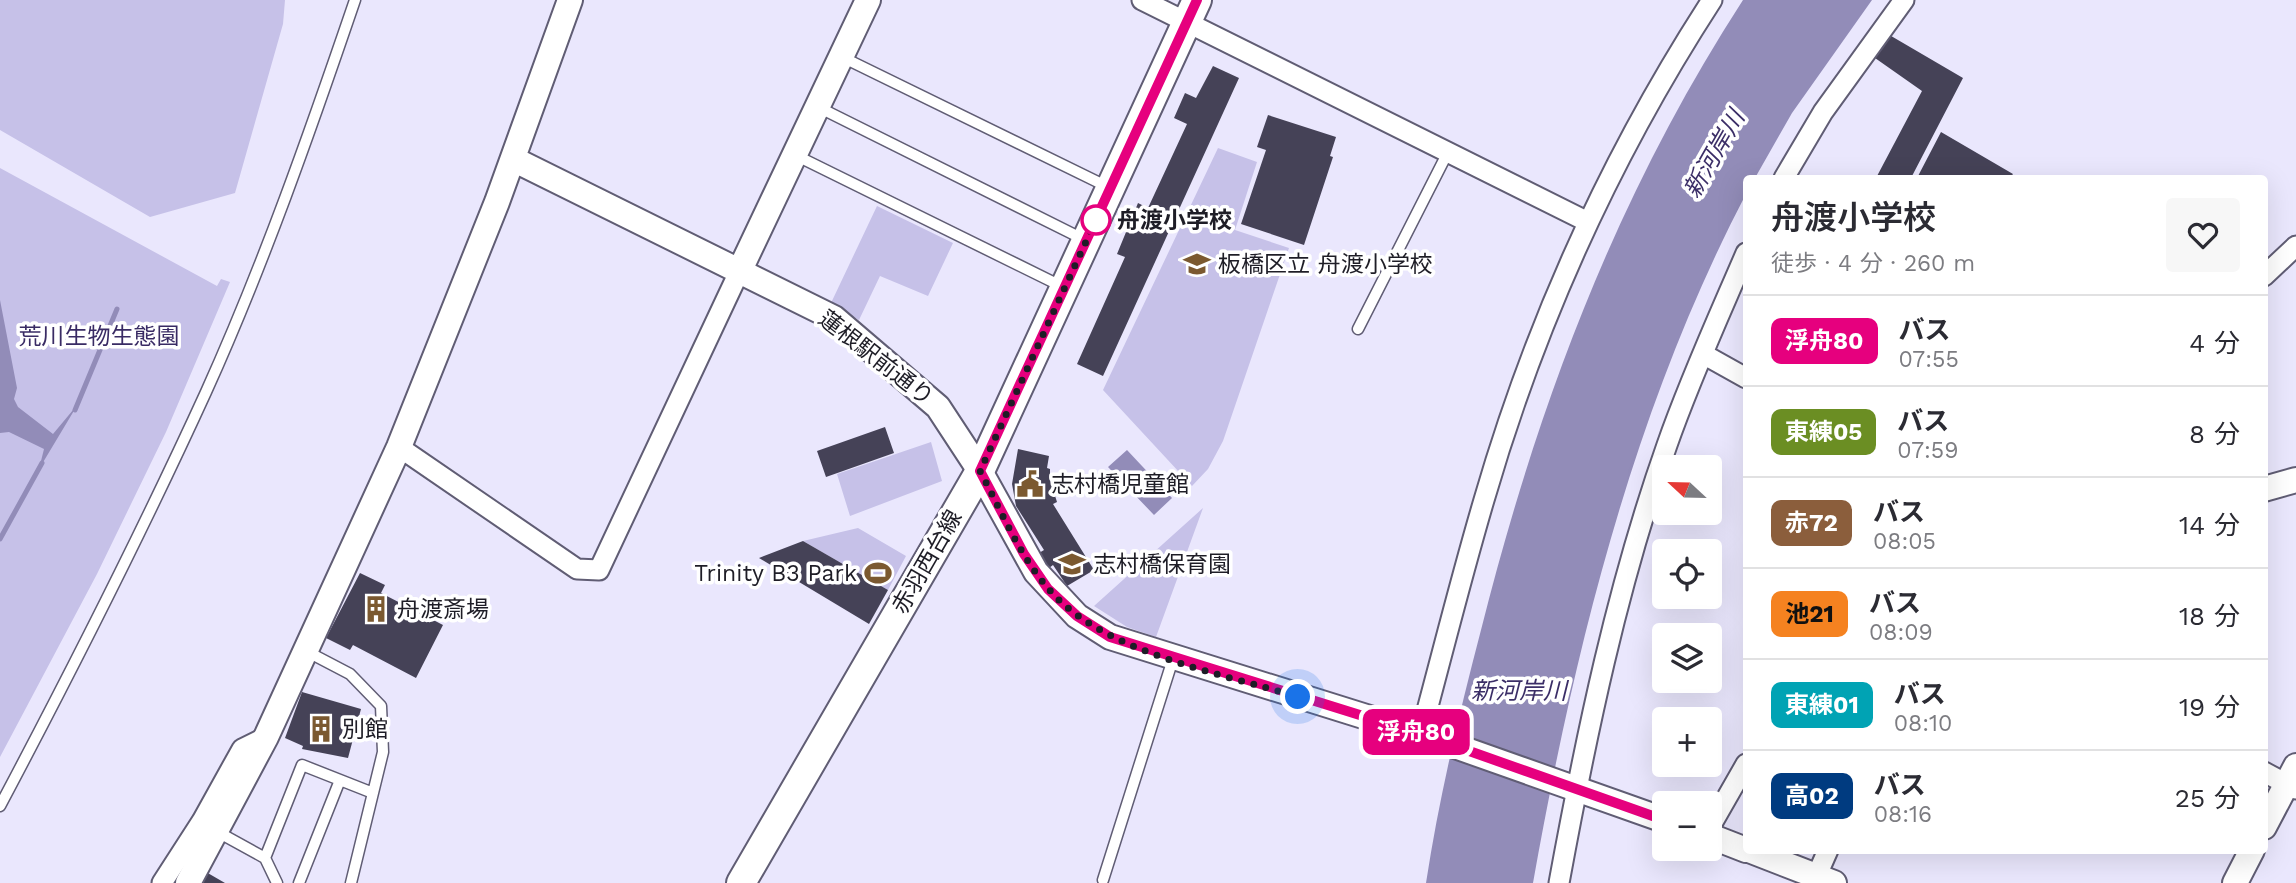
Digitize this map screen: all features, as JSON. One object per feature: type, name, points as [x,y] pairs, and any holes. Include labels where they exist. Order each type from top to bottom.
[{"type":"main road","name":"赤羽西台線","points":[[741,883],[980,471],[1192,11]]},
{"type":"street","points":[[188,883],[266,737],[400,447],[513,159],[570,0]]},
{"type":"street","points":[[400,447],[577,569],[599,570],[868,0]]},
{"type":"street","points":[[1142,0],[1192,11],[1447,154],[1588,222]]},
{"type":"street","points":[[1428,736],[1426,715],[1484,498],[1532,360],[1588,222],[1637,121],[1712,0]]},
{"type":"street","points":[[1786,175],[1860,57],[1904,0]]},
{"type":"street","name":"蓮根駅前通り","points":[[513,159],[834,318],[938,407],[980,471],[1024,554],[1048,589],[1077,616],[1110,637],[1173,659],[1428,736],[1572,788]]},
{"type":"street","points":[[2268,272],[2296,246]]},
{"type":"street","points":[[1559,883],[1572,788],[1639,533],[1667,445],[1743,260]]},
{"type":"street","points":[[1703,354],[1743,376]]},
{"type":"street","points":[[2268,488],[2295,483]]},
{"type":"street","points":[[162,883],[202,821],[242,749],[266,737]]},
{"type":"street","points":[[1722,806],[1743,770]]},
{"type":"street","points":[[2268,773],[2293,780],[2268,821]]},
{"type":"street","points":[[1572,788],[1652,816]]},
{"type":"street","points":[[1722,840],[1743,848]]},
{"type":"street","points":[[1758,854],[1822,880],[1827,854]]},
{"type":"street","points":[[2235,883],[2250,854]]},
{"type":"lane","points":[[0,806],[58,696],[206,391],[259,263],[355,0]]},
{"type":"lane","points":[[841,57],[1111,189]]},
{"type":"lane","points":[[817,107],[1087,240]]},
{"type":"lane","points":[[795,154],[1065,288]]},
{"type":"lane","points":[[1358,328],[1447,154]]},
{"type":"lane","points":[[306,651],[350,674],[381,706],[383,752],[351,883]]},
{"type":"lane","points":[[1103,880],[1173,659]]},
{"type":"lane","points":[[265,858],[302,765],[373,793]]},
{"type":"lane","points":[[299,883],[340,780]]},
{"type":"lane","points":[[216,831],[265,858],[277,883]]},
{"type":"green space","points":[[0,0],[285,0],[283,24],[235,193],[150,217],[0,130]]},
{"type":"green space","points":[[1218,148],[1257,162],[1235,230],[1289,248],[1223,441],[1208,469],[1192,486],[1103,390]]},
{"type":"green space","name":"荒川生物生態園","points":[[0,168],[217,286],[221,279],[230,282],[166,432],[97,574],[0,757]]},
{"type":"green space","points":[[877,206],[953,243],[928,296],[880,276],[859,320],[831,303]]},
{"type":"green space","points":[[931,442],[942,481],[850,516],[837,474]]},
{"type":"green space","points":[[1203,508],[1156,637],[1127,627],[1094,606]]},
{"type":"green space","name":"Trinity B3 Park","points":[[858,528],[906,556],[888,590],[803,541]]},
{"type":"water","name":"新河岸川","points":[[1743,0],[1872,0],[1792,113],[1757,175],[1743,175],[1743,200],[1706,275],[1671,359],[1640,444],[1589,618],[1568,706],[1533,883],[1426,883],[1450,756],[1481,630],[1503,546],[1555,383],[1619,226],[1656,149]]},
{"type":"water","points":[[0,300],[17,388],[14,399],[18,407],[53,434],[78,404],[39,469],[44,449],[9,432],[0,433]]},
{"type":"water","points":[[1127,450],[1172,498],[1154,515],[1108,467]]},
{"type":"building","points":[[1886,33],[1963,78],[1913,175],[1878,175],[1922,91],[1875,58]]},
{"type":"building","points":[[1213,66],[1239,78],[1103,376],[1077,364],[1125,257],[1117,254],[1138,203],[1148,208],[1187,124],[1174,118],[1185,93],[1196,98]]},
{"type":"building","points":[[1268,115],[1336,137],[1330,156],[1333,157],[1304,245],[1241,224],[1266,150],[1257,147]]},
{"type":"building","points":[[1941,132],[2013,174],[2012,175],[1919,175]]},
{"type":"building","points":[[885,427],[894,453],[826,477],[817,451]]},
{"type":"building","points":[[1018,449],[1049,456],[1047,468],[1050,469],[1050,480],[1057,502],[1053,504],[1094,570],[1067,586],[1053,565],[1049,568],[1039,553],[1044,550],[1016,506],[1012,484]]},
{"type":"building","points":[[803,541],[888,590],[869,624],[759,558]]},
{"type":"building","name":"舟渡斎場","points":[[360,573],[385,585],[381,593],[443,625],[416,678],[353,645],[350,650],[326,638]]},
{"type":"building","name":"別館","points":[[302,692],[361,709],[348,758],[302,749],[303,746],[285,738]]},
{"type":"building","points":[[206,872],[225,883],[200,883]]},
{"type":"waterway","points":[[75,410],[117,309]]},
{"type":"waterway","points":[[0,539],[42,463]]},
{"type":"bus line","name":"浮舟80","points":[[1197,0],[980,471],[1024,554],[1048,589],[1077,616],[1127,645],[1424,735],[1652,816]]},
{"type":"place","name":"舟渡小学校","points":[[1096,220]]},
{"type":"place","name":"板橋区立 舟渡小学校","points":[[1197,264]]},
{"type":"place","name":"志村橋児童館","points":[[1030,484]]},
{"type":"place","name":"志村橋保育園","points":[[1072,564]]},
{"type":"place","name":"Trinity B3 Park","points":[[878,573]]},
{"type":"place","name":"舟渡斎場","points":[[376,609]]},
{"type":"place","name":"別館","points":[[321,729]]},
{"type":"route","points":[[1096,220],[980,471],[1036,572],[1048,589],[1077,616],[1127,645],[1298,697]]}]
